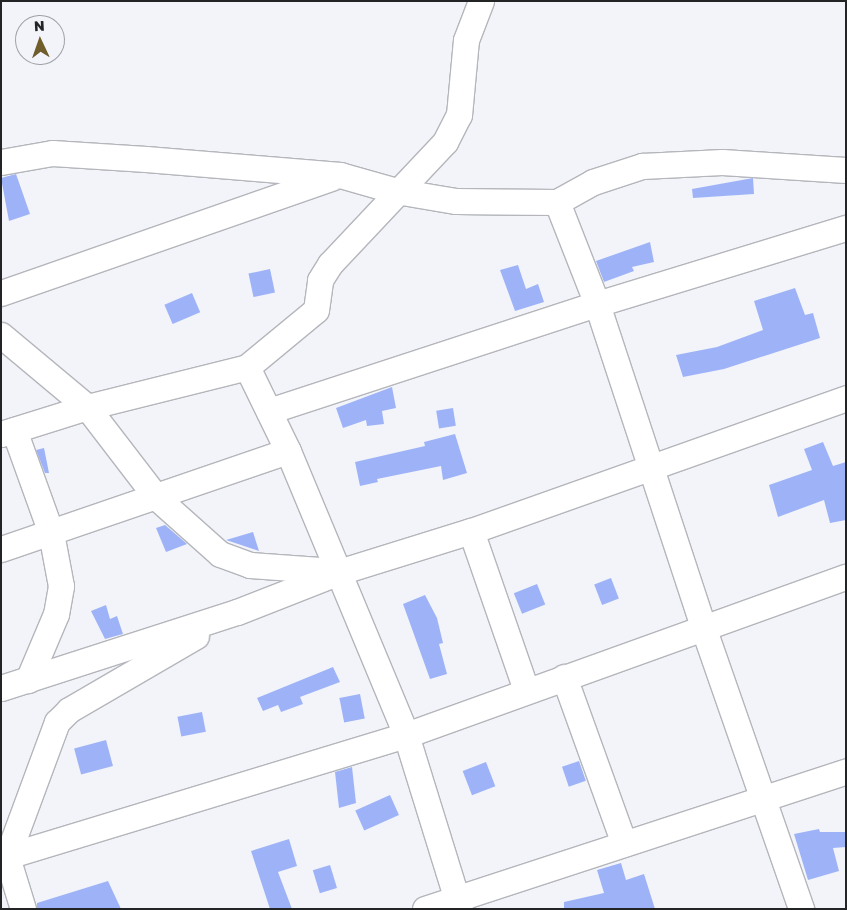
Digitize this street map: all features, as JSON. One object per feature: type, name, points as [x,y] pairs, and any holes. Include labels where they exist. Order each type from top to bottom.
[{"type":"street","points":[[28,680],[56,614],[61,586],[51,533],[8,432],[87,407],[247,367],[316,310],[320,280],[330,264],[396,191],[444,142],[459,115],[466,40],[481,1]]},
{"type":"street","points":[[5,160],[52,153],[340,175],[396,191],[456,201],[557,202],[593,182],[642,166],[722,162],[846,170]]},
{"type":"street","points":[[1,293],[340,175]]},
{"type":"street","points":[[557,202],[597,304],[650,468],[802,909]]},
{"type":"street","points":[[269,410],[597,304],[846,228]]},
{"type":"street","points":[[1,335],[87,407],[156,497],[220,554],[250,565],[340,572]]},
{"type":"street","points":[[247,367],[288,451],[340,572],[406,736],[458,904]]},
{"type":"street","points":[[1,688],[237,612],[340,572],[471,531],[846,398]]},
{"type":"street","points":[[1,550],[288,451]]},
{"type":"street","points":[[471,531],[526,690]]},
{"type":"street","points":[[4,858],[406,736],[526,690],[846,576]]},
{"type":"street","points":[[24,909],[4,858],[57,722],[69,710],[237,612]]},
{"type":"street","points":[[564,677],[624,844]]},
{"type":"street","points":[[425,909],[458,904],[624,844],[846,771]]},
{"type":"building","points":[[16,174],[30,214],[9,221],[1,178]]},
{"type":"building","points":[[753,178],[754,194],[693,198],[692,189]]},
{"type":"building","points":[[650,242],[654,262],[632,267],[634,271],[604,282],[596,261]]},
{"type":"building","points":[[518,265],[526,289],[538,284],[544,302],[515,311],[500,270]]},
{"type":"building","points":[[270,269],[275,292],[253,297],[248,274]]},
{"type":"building","points":[[795,288],[805,315],[813,313],[820,338],[724,369],[683,377],[676,355],[717,347],[763,330],[754,301]]},
{"type":"building","points":[[192,293],[200,312],[173,324],[164,305]]},
{"type":"building","points":[[392,387],[396,408],[382,411],[384,424],[367,426],[366,420],[343,428],[336,408]]},
{"type":"building","points":[[453,408],[456,426],[439,428],[436,411]]},
{"type":"building","points":[[455,434],[467,473],[443,480],[441,466],[377,479],[378,482],[360,486],[355,462],[425,446],[424,442]]},
{"type":"building","points":[[823,442],[833,466],[846,462],[846,520],[830,523],[824,500],[778,517],[769,485],[812,470],[804,449]]},
{"type":"building","points":[[44,448],[49,473],[45,473],[36,450]]},
{"type":"building","points":[[165,525],[187,544],[166,552],[156,528]]},
{"type":"building","points":[[253,532],[259,551],[226,540]]},
{"type":"building","points":[[611,578],[619,599],[602,605],[594,584]]},
{"type":"building","points":[[537,584],[545,604],[522,614],[514,593]]},
{"type":"building","points":[[425,595],[437,618],[443,643],[439,644],[447,674],[430,679],[403,604]]},
{"type":"building","points":[[106,605],[110,619],[117,616],[123,634],[105,639],[91,611]]},
{"type":"building","points":[[333,667],[340,682],[300,697],[303,704],[281,712],[278,705],[263,711],[257,698]]},
{"type":"building","points":[[360,694],[365,719],[344,723],[339,698]]},
{"type":"building","points":[[202,712],[206,732],[181,736],[177,717]]},
{"type":"building","points":[[106,740],[113,766],[81,775],[74,749]]},
{"type":"building","points":[[579,761],[586,781],[569,787],[562,767]]},
{"type":"building","points":[[486,762],[495,786],[472,795],[463,771]]},
{"type":"building","points":[[352,767],[356,803],[339,808],[335,772]]},
{"type":"building","points":[[390,795],[399,815],[364,831],[355,810]]},
{"type":"building","points":[[819,829],[820,832],[846,832],[846,847],[833,848],[839,871],[808,880],[794,834]]},
{"type":"building","points":[[289,839],[297,866],[278,872],[292,909],[270,909],[251,851]]},
{"type":"building","points":[[621,863],[626,880],[644,874],[655,909],[564,909],[564,902],[604,893],[597,870]]},
{"type":"building","points":[[330,865],[337,888],[320,893],[313,870]]},
{"type":"building","points":[[108,881],[121,909],[37,909],[37,903]]}]
